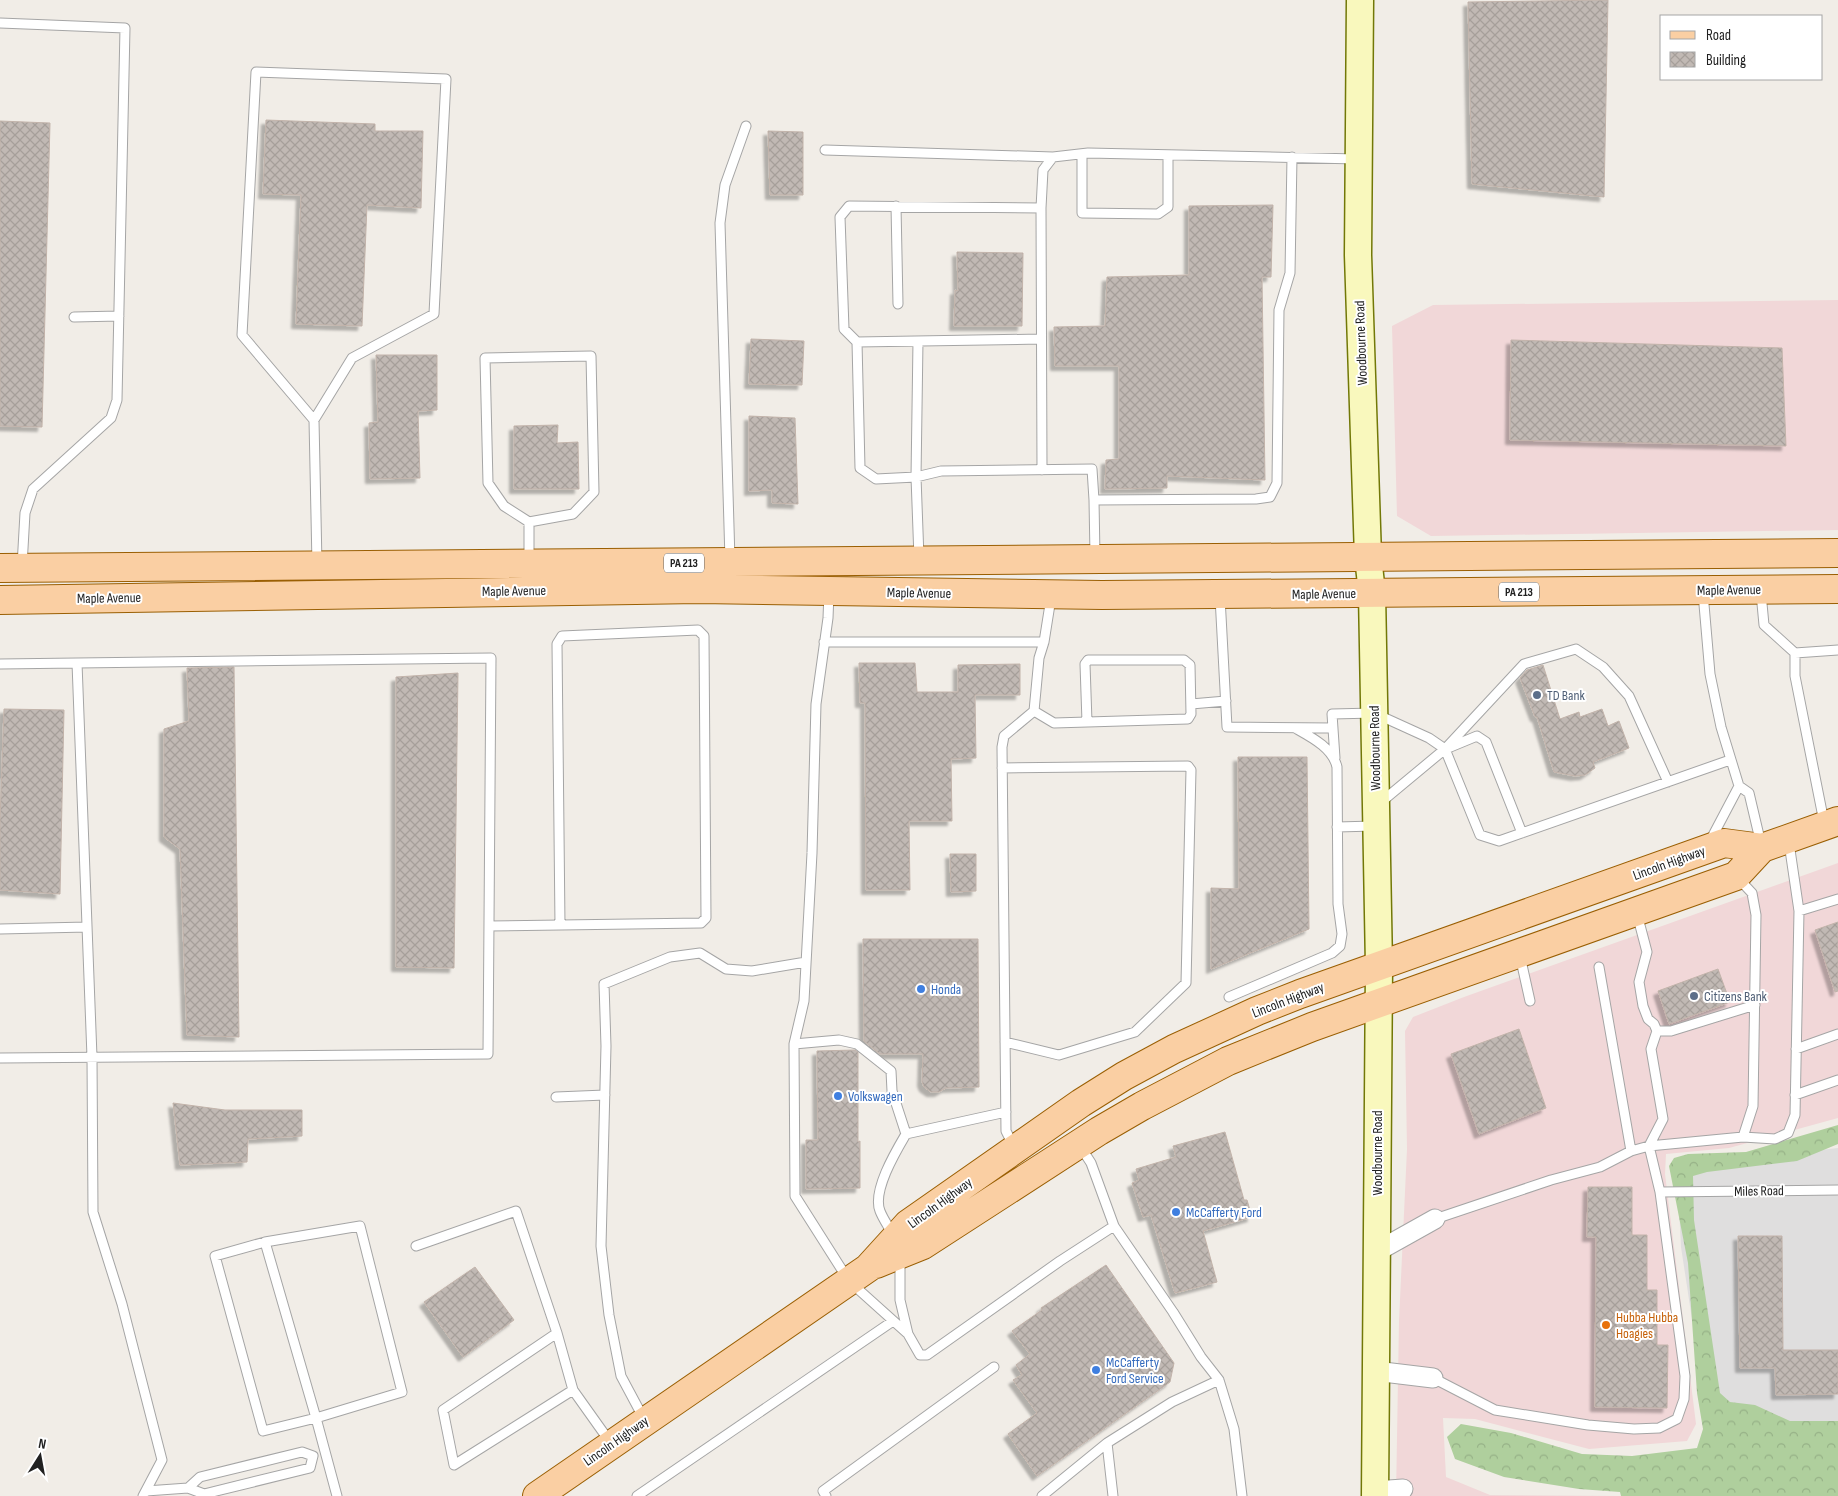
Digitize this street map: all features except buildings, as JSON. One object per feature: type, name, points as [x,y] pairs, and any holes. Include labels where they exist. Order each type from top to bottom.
[{"type":"main road","name":"Woodbourne Road","points":[[1360,0],[1358,255],[1368,557],[1372,593],[1379,966],[1375,1494]]},
{"type":"main road","name":"Maple Avenue","points":[[11,567],[1838,553]]},
{"type":"main road","name":"Maple Avenue","points":[[0,600],[698,589],[1051,595],[1838,589]]},
{"type":"main road","name":"Lincoln Highway","points":[[898,1247],[908,1224],[1088,1098],[1166,1054],[1240,1019],[1301,981],[1379,966],[1724,843],[1762,848],[1831,824]]},
{"type":"main road","name":"Lincoln Highway","points":[[537,1496],[898,1247],[923,1245],[1079,1144],[1142,1106],[1228,1061],[1304,1030],[1636,912],[1744,885],[1762,848]]},
{"type":"street","points":[[1376,1252],[1435,1219]]},
{"type":"street","points":[[1375,1371],[1433,1378]]},
{"type":"street","points":[[1375,1494],[1403,1489]]},
{"type":"lane","points":[[0,23],[125,28],[117,400],[111,418],[33,489],[11,567]]},
{"type":"lane","points":[[314,420],[242,336],[256,72],[446,78],[434,314],[352,358],[314,420],[317,566]]},
{"type":"lane","points":[[730,562],[720,223],[725,185],[746,126]]},
{"type":"lane","points":[[825,150],[1053,157],[1082,154],[1359,159]]},
{"type":"lane","points":[[1082,154],[1082,213],[1158,214],[1168,207],[1168,155]]},
{"type":"lane","points":[[1042,470],[1041,208],[1043,170],[1053,157]]},
{"type":"lane","points":[[1094,500],[1256,499],[1270,497],[1277,483],[1279,310],[1290,273],[1292,157]]},
{"type":"lane","points":[[1041,208],[849,206],[840,217],[844,329],[857,342],[860,468],[876,479],[916,477],[941,471],[1092,469],[1095,559]]},
{"type":"lane","points":[[896,206],[898,304]]},
{"type":"lane","points":[[74,317],[119,316]]},
{"type":"lane","points":[[857,342],[1042,339]]},
{"type":"lane","points":[[918,341],[916,477],[919,561]]},
{"type":"lane","points":[[591,356],[594,492],[573,514],[529,522],[504,506],[488,483],[485,358],[591,356]]},
{"type":"lane","points":[[528,564],[529,522]]},
{"type":"lane","points":[[1703,590],[1710,674],[1721,727],[1739,786],[1750,793],[1762,848]]},
{"type":"lane","points":[[1761,590],[1764,625],[1795,653],[1838,650]]},
{"type":"lane","points":[[829,591],[816,704],[812,853],[804,1001],[794,1044],[795,1196],[893,1321],[908,1334]]},
{"type":"lane","points":[[1220,594],[1227,727],[1333,728]]},
{"type":"lane","points":[[1015,1148],[1006,1131],[1002,747],[1004,736],[1034,712],[1039,658],[1044,642],[1051,595]]},
{"type":"lane","points":[[489,926],[560,925],[701,922],[706,918],[704,636],[698,630],[562,636],[557,644],[560,925]]},
{"type":"lane","points":[[824,642],[1044,642]]},
{"type":"lane","points":[[1337,827],[1376,816],[1445,749],[1524,664],[1576,650],[1603,667],[1629,696],[1668,782]]},
{"type":"lane","points":[[1795,653],[1795,676],[1831,824]]},
{"type":"lane","points":[[0,664],[491,658],[488,1054],[0,1058]]},
{"type":"lane","points":[[1034,712],[1054,723],[1188,720],[1192,714],[1190,665],[1184,660],[1088,660],[1085,664],[1087,722]]},
{"type":"lane","points":[[77,663],[92,1057],[93,1212],[122,1304],[162,1460],[144,1493]]},
{"type":"lane","points":[[1191,704],[1226,701]]},
{"type":"lane","points":[[1229,997],[1301,981],[1340,946],[1342,934],[1338,904],[1337,767],[1332,714],[1374,713],[1430,738],[1445,749],[1480,835],[1499,841],[1730,760]]},
{"type":"lane","points":[[1295,728],[1311,737],[1335,758]]},
{"type":"lane","points":[[1445,749],[1477,736],[1486,742],[1522,833]]},
{"type":"lane","points":[[1002,768],[1188,766],[1190,770],[1186,983],[1135,1032],[1058,1055],[1004,1042]]},
{"type":"lane","points":[[1705,850],[1739,786]]},
{"type":"lane","points":[[1435,1219],[1552,1180],[1600,1167],[1631,1151],[1649,1146],[1743,1136],[1775,1139],[1788,1133],[1795,1115],[1799,911],[1789,840]]},
{"type":"lane","points":[[1743,1136],[1753,1106],[1756,915],[1744,885]]},
{"type":"lane","points":[[1799,911],[1838,899]]},
{"type":"lane","points":[[1433,1378],[1495,1410],[1588,1425],[1634,1429],[1659,1428],[1677,1420],[1684,1399],[1685,1376],[1660,1192],[1649,1146],[1663,1119],[1651,1048],[1657,1031],[1654,1024],[1648,1019],[1643,1006],[1639,982],[1646,952],[1636,912]]},
{"type":"lane","points":[[0,930],[87,927]]},
{"type":"lane","points":[[645,1422],[621,1376],[609,1314],[601,1246],[606,1046],[604,984],[670,957],[700,953],[726,969],[752,971],[806,962]]},
{"type":"lane","points":[[1520,953],[1530,1001]]},
{"type":"lane","points":[[1599,967],[1631,1151]]},
{"type":"lane","points":[[1657,1031],[1671,1031],[1755,1005]]},
{"type":"lane","points":[[1796,1049],[1838,1034]]},
{"type":"lane","points":[[794,1044],[840,1040],[857,1044],[892,1072],[892,1091],[906,1134]]},
{"type":"lane","points":[[1795,1095],[1838,1080]]},
{"type":"lane","points":[[556,1097],[605,1095]]},
{"type":"lane","points":[[1006,1112],[906,1134],[889,1163],[880,1192],[879,1209],[898,1247],[900,1300],[908,1334],[920,1355],[927,1355],[1060,1261],[1114,1226]]},
{"type":"lane","points":[[1079,1144],[1092,1163],[1114,1226],[1173,1312],[1200,1357],[1219,1380],[1234,1429],[1242,1496]]},
{"type":"lane","name":"Miles Road","points":[[1660,1192],[1838,1190]]},
{"type":"lane","points":[[416,1246],[516,1211],[557,1333],[573,1390],[612,1445]]},
{"type":"lane","points":[[360,1226],[402,1392],[316,1418],[263,1431],[215,1256],[265,1242],[360,1226]]},
{"type":"lane","points":[[265,1242],[326,1450],[337,1496]]},
{"type":"lane","points":[[637,1496],[893,1321]]},
{"type":"lane","points":[[557,1333],[443,1410],[454,1466],[573,1390]]},
{"type":"lane","points":[[826,1496],[822,1491],[994,1367]]},
{"type":"lane","points":[[1042,1496],[1107,1442],[1172,1402],[1219,1380]]},
{"type":"lane","points":[[1107,1442],[1113,1496]]},
{"type":"lane","points":[[188,1488],[200,1477],[302,1452],[313,1456],[326,1450]]},
{"type":"lane","points":[[144,1493],[188,1488],[204,1494],[310,1468],[313,1456]]},
{"type":"shaded area","points":[[1838,300],[1838,530],[1431,536],[1397,516],[1392,326],[1433,305]]},
{"type":"shaded area","points":[[1838,863],[1838,1118],[1729,1148],[1666,1154],[1665,1174],[1696,1424],[1687,1441],[1589,1449],[1475,1419],[1443,1418],[1446,1477],[1490,1495],[1617,1496],[1396,1496],[1399,1321],[1407,1149],[1405,1031],[1413,1017]]},
{"type":"shaded area","points":[[1838,1148],[1838,1427],[1709,1431],[1681,1247],[1677,1166]]},
{"type":"green space","points":[[1838,1125],[1838,1144],[1797,1161],[1707,1172],[1693,1176],[1694,1220],[1720,1393],[1730,1402],[1755,1405],[1790,1421],[1838,1421],[1838,1496],[1621,1496],[1620,1492],[1579,1489],[1504,1477],[1455,1459],[1447,1437],[1461,1424],[1511,1433],[1582,1454],[1632,1456],[1697,1448],[1703,1429],[1697,1393],[1688,1263],[1669,1166],[1674,1158],[1688,1154],[1746,1152]]},
{"type":"place","name":"TD Bank","points":[[1537,695]]},
{"type":"place","name":"Honda","points":[[921,989]]},
{"type":"place","name":"Citizens Bank","points":[[1694,996]]},
{"type":"place","name":"Volkswagen","points":[[838,1096]]},
{"type":"place","name":"McCafferty Ford","points":[[1176,1212]]},
{"type":"place","name":"Hubba Hubba Hoagies","points":[[1606,1325]]},
{"type":"place","name":"McCafferty Ford Service","points":[[1096,1370]]}]
